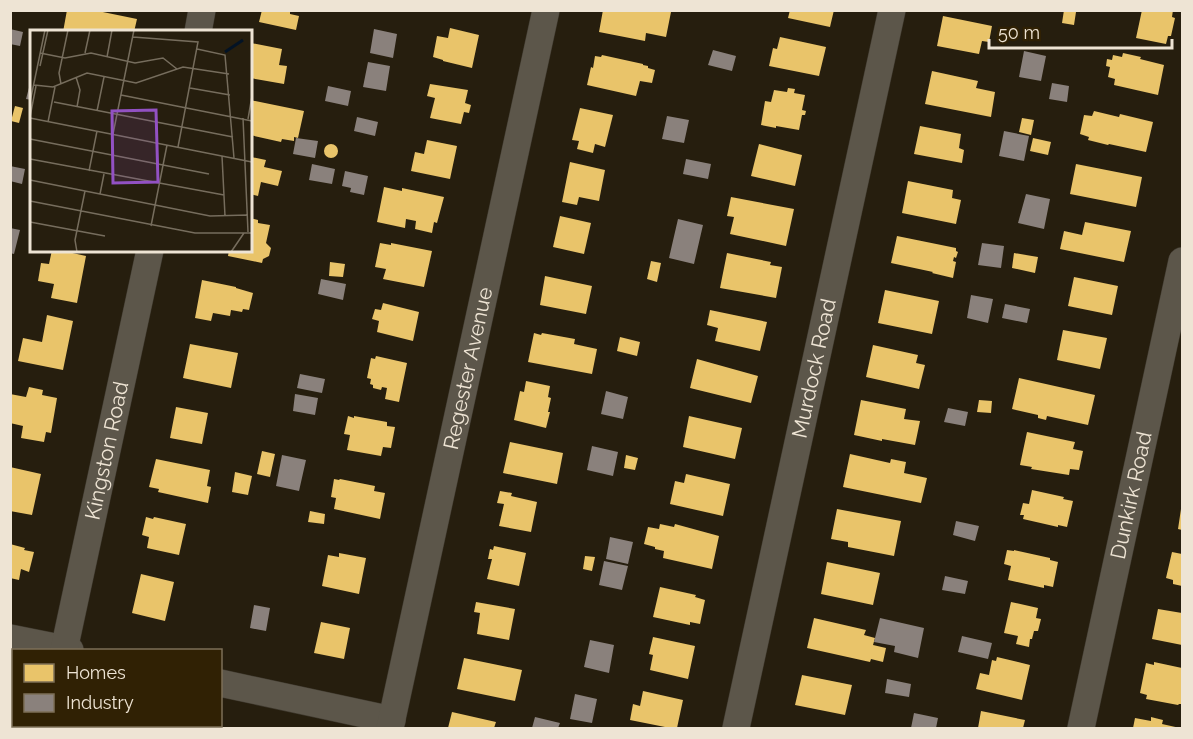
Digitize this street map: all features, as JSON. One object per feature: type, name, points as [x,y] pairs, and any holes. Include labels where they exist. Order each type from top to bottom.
[{"type":"street","points":[[198,30],[202,10]]},
{"type":"street","name":"Regester Avenue","points":[[391,724],[546,10]]},
{"type":"street","name":"Murdock Road","points":[[736,729],[892,10]]},
{"type":"street","name":"Kingston Road","points":[[66,649],[150,252]]},
{"type":"street","name":"Dunkirk Road","points":[[1081,729],[1182,261]]},
{"type":"street","points":[[10,638],[61,649]]},
{"type":"street","points":[[222,683],[391,724]]},
{"type":"building: Homes","points":[[67,10],[93,10],[137,19],[134,30],[63,30]]},
{"type":"building: Homes","points":[[262,10],[290,10],[290,14],[299,16],[296,30],[259,22]]},
{"type":"building: Homes","points":[[603,10],[671,12],[666,37],[646,33],[645,41],[599,32]]},
{"type":"building: Homes","points":[[790,10],[834,10],[830,27],[788,18]]},
{"type":"building: Homes","points":[[1064,10],[1076,12],[1074,25],[1062,23]]},
{"type":"building: Homes","points":[[1142,10],[1173,10],[1172,17],[1175,18],[1171,36],[1168,36],[1166,44],[1136,38]]},
{"type":"building: Homes","points":[[943,16],[992,26],[989,42],[982,41],[979,54],[937,46]]},
{"type":"building: Homes","points":[[450,28],[479,35],[472,68],[433,57],[437,36],[448,38]]},
{"type":"building: Homes","points":[[780,37],[826,47],[819,76],[769,66],[773,48],[777,49]]},
{"type":"building: Homes","points":[[252,43],[282,49],[279,65],[287,66],[284,84],[252,78]]},
{"type":"building: Homes","points":[[1123,53],[1164,65],[1158,95],[1114,85],[1115,79],[1108,77],[1110,67],[1106,66],[1107,59],[1112,60],[1113,55],[1122,57]]},
{"type":"building: Homes","points":[[602,55],[648,66],[655,70],[652,83],[640,81],[636,96],[587,85],[595,56],[601,57]]},
{"type":"building: Homes","points":[[932,71],[978,81],[976,88],[995,92],[991,117],[925,104]]},
{"type":"building: Homes","points":[[430,84],[468,90],[465,103],[471,105],[469,113],[464,112],[461,124],[430,118],[435,98],[427,96]]},
{"type":"building: Homes","points":[[788,88],[795,89],[794,93],[805,95],[802,110],[806,111],[805,115],[802,115],[799,130],[761,125],[765,101],[771,102],[774,90],[787,92]]},
{"type":"building: Homes","points":[[252,100],[304,111],[298,138],[294,137],[294,141],[282,139],[281,142],[252,135]]},
{"type":"building: Homes","points":[[15,106],[23,108],[19,123],[11,121]]},
{"type":"building: Homes","points":[[580,108],[613,115],[605,147],[595,144],[593,153],[577,149],[579,141],[572,140]]},
{"type":"building: Homes","points":[[1094,111],[1119,117],[1120,114],[1153,122],[1146,152],[1088,140],[1089,137],[1080,134],[1084,115],[1092,116]]},
{"type":"building: Homes","points":[[1022,118],[1034,120],[1031,135],[1019,132]]},
{"type":"building: Homes","points":[[920,126],[961,134],[959,148],[964,150],[962,163],[914,154]]},
{"type":"building: Homes","points":[[1033,138],[1051,142],[1048,155],[1030,151]]},
{"type":"building: Homes","points":[[427,140],[457,146],[450,179],[411,171],[415,152],[424,154]]},
{"type":"building: Homes","points":[[331,144],[336,146],[338,151],[336,156],[331,158],[326,156],[324,151],[326,146]]},
{"type":"building: Homes","points":[[759,144],[802,155],[795,186],[751,176]]},
{"type":"building: Homes","points":[[252,157],[266,160],[264,167],[282,171],[278,186],[261,182],[258,196],[252,194]]},
{"type":"building: Homes","points":[[570,162],[605,170],[599,201],[579,197],[577,205],[562,202]]},
{"type":"building: Homes","points":[[1076,164],[1142,177],[1136,207],[1070,194]]},
{"type":"building: Homes","points":[[908,181],[953,190],[952,198],[961,200],[956,224],[902,213]]},
{"type":"building: Homes","points":[[384,187],[402,191],[402,188],[444,197],[432,233],[415,229],[416,221],[406,219],[405,228],[377,222]]},
{"type":"building: Homes","points":[[731,197],[794,209],[786,246],[730,234],[734,217],[727,216]]},
{"type":"building: Homes","points":[[560,216],[591,223],[584,254],[553,247]]},
{"type":"building: Homes","points":[[252,218],[258,220],[258,223],[270,225],[266,243],[271,248],[269,256],[263,259],[262,263],[228,256],[229,252],[252,252]]},
{"type":"building: Homes","points":[[1085,222],[1131,231],[1124,262],[1060,249],[1064,231],[1082,235]]},
{"type":"building: Homes","points":[[897,236],[956,248],[958,252],[953,261],[956,262],[953,278],[891,263]]},
{"type":"building: Homes","points":[[380,243],[432,251],[424,287],[383,279],[386,269],[375,267]]},
{"type":"building: Homes","points":[[52,252],[68,252],[86,256],[77,303],[51,298],[54,284],[38,281],[41,263],[49,264]]},
{"type":"building: Homes","points":[[727,253],[771,262],[770,265],[782,267],[776,298],[720,288]]},
{"type":"building: Homes","points":[[1014,253],[1038,257],[1035,273],[1012,268]]},
{"type":"building: Homes","points":[[651,261],[661,263],[657,282],[647,279]]},
{"type":"building: Homes","points":[[330,262],[345,264],[343,277],[329,276]]},
{"type":"building: Homes","points":[[545,276],[592,286],[586,314],[540,305]]},
{"type":"building: Homes","points":[[1074,277],[1118,286],[1112,315],[1068,306]]},
{"type":"building: Homes","points":[[202,280],[253,293],[249,310],[243,309],[242,312],[231,310],[230,316],[213,313],[211,321],[195,318]]},
{"type":"building: Homes","points":[[885,290],[939,301],[932,334],[878,323]]},
{"type":"building: Homes","points":[[383,303],[419,312],[413,341],[377,332],[379,321],[372,319],[375,309],[381,310]]},
{"type":"building: Homes","points":[[710,310],[767,322],[760,351],[715,341],[718,328],[707,325]]},
{"type":"building: Homes","points":[[47,315],[73,321],[63,370],[18,361],[23,338],[42,342]]},
{"type":"building: Homes","points":[[1063,330],[1107,338],[1100,369],[1057,360]]},
{"type":"building: Homes","points":[[534,333],[575,339],[574,344],[597,349],[592,374],[528,362]]},
{"type":"building: Homes","points":[[620,337],[640,342],[637,356],[617,351]]},
{"type":"building: Homes","points":[[190,344],[238,353],[231,388],[183,378]]},
{"type":"building: Homes","points":[[873,345],[918,355],[916,363],[925,365],[919,389],[866,377]]},
{"type":"building: Homes","points":[[376,356],[407,363],[399,402],[385,399],[387,388],[382,387],[381,390],[373,388],[370,384],[371,379],[367,378],[371,358],[375,359]]},
{"type":"building: Homes","points":[[697,359],[758,376],[751,403],[690,388]]},
{"type":"building: Homes","points":[[1019,378],[1095,395],[1088,425],[1047,416],[1046,420],[1038,418],[1038,415],[1012,409]]},
{"type":"building: Homes","points":[[526,381],[550,386],[548,397],[551,398],[548,412],[550,412],[546,428],[514,420],[520,391],[524,392]]},
{"type":"building: Homes","points":[[29,387],[43,390],[42,395],[57,398],[51,433],[46,432],[44,442],[21,438],[23,426],[10,423],[10,394],[26,397]]},
{"type":"building: Homes","points":[[861,400],[906,409],[904,419],[920,421],[915,445],[854,435]]},
{"type":"building: Homes","points":[[979,400],[992,401],[991,413],[977,412]]},
{"type":"building: Homes","points":[[176,407],[208,413],[202,444],[170,438]]},
{"type":"building: Homes","points":[[348,416],[387,422],[387,426],[395,427],[391,448],[383,447],[381,456],[347,450],[350,435],[344,434]]},
{"type":"building: Homes","points":[[689,416],[742,428],[735,459],[683,447]]},
{"type":"building: Homes","points":[[1027,432],[1075,442],[1073,449],[1083,451],[1079,470],[1070,469],[1069,475],[1020,465]]},
{"type":"building: Homes","points":[[510,442],[563,453],[557,484],[503,473]]},
{"type":"building: Homes","points":[[262,451],[275,454],[270,477],[257,474]]},
{"type":"building: Homes","points":[[850,454],[890,463],[891,459],[906,462],[904,473],[927,478],[921,503],[843,487]]},
{"type":"building: Homes","points":[[626,455],[638,458],[635,470],[624,468]]},
{"type":"building: Homes","points":[[156,459],[210,470],[207,486],[211,487],[208,503],[158,492],[159,489],[149,487]]},
{"type":"building: Homes","points":[[10,467],[41,474],[32,515],[10,511]]},
{"type":"building: Homes","points":[[235,472],[252,476],[248,495],[232,492]]},
{"type":"building: Homes","points":[[686,474],[730,484],[723,516],[670,504],[675,481],[684,483]]},
{"type":"building: Homes","points":[[334,479],[375,486],[374,491],[385,493],[380,519],[334,509],[336,498],[331,497]]},
{"type":"building: Homes","points":[[1032,490],[1073,501],[1067,527],[1023,519],[1024,515],[1020,515],[1023,503],[1029,504]]},
{"type":"building: Homes","points":[[500,491],[537,502],[531,532],[499,526],[504,504],[497,503]]},
{"type":"building: Homes","points":[[837,509],[901,521],[894,556],[848,547],[848,542],[831,539]]},
{"type":"building: Homes","points":[[1182,509],[1182,530],[1178,529]]},
{"type":"building: Homes","points":[[310,511],[325,514],[324,524],[308,522]]},
{"type":"building: Homes","points":[[146,517],[186,524],[179,555],[147,548],[149,537],[142,535]]},
{"type":"building: Homes","points":[[660,524],[674,527],[675,524],[719,536],[712,569],[663,558],[664,551],[644,544],[648,527],[659,529]]},
{"type":"building: Homes","points":[[10,544],[34,552],[29,572],[21,569],[19,580],[10,578]]},
{"type":"building: Homes","points":[[494,546],[526,553],[519,586],[487,579],[492,559],[488,559],[490,549],[493,550]]},
{"type":"building: Homes","points":[[1007,550],[1050,558],[1058,562],[1053,587],[1044,585],[1044,588],[1008,580],[1011,566],[1004,564]]},
{"type":"building: Homes","points":[[1172,552],[1182,554],[1182,586],[1173,584],[1173,580],[1166,578]]},
{"type":"building: Homes","points":[[339,553],[366,558],[359,594],[322,586],[328,555],[339,557]]},
{"type":"building: Homes","points":[[585,556],[595,557],[592,571],[583,569]]},
{"type":"building: Homes","points":[[827,562],[880,573],[873,605],[821,594]]},
{"type":"building: Homes","points":[[141,574],[174,582],[165,621],[132,613]]},
{"type":"building: Homes","points":[[660,587],[696,595],[695,597],[705,600],[700,624],[690,622],[690,625],[653,617]]},
{"type":"building: Homes","points":[[476,602],[515,609],[509,640],[477,634],[480,613],[474,612]]},
{"type":"building: Homes","points":[[1011,602],[1038,608],[1036,618],[1041,619],[1038,631],[1034,631],[1030,639],[1029,647],[1016,644],[1018,636],[1004,633]]},
{"type":"building: Homes","points":[[1158,609],[1182,613],[1182,645],[1152,639]]},
{"type":"building: Homes","points":[[814,618],[866,630],[864,635],[875,638],[873,645],[886,648],[883,662],[871,659],[870,662],[807,648]]},
{"type":"building: Homes","points":[[321,622],[350,628],[344,659],[314,653]]},
{"type":"building: Homes","points":[[653,637],[695,646],[688,679],[650,670],[653,655],[649,654]]},
{"type":"building: Homes","points":[[997,657],[1030,665],[1022,700],[976,689],[980,673],[989,675],[992,660],[996,661]]},
{"type":"building: Homes","points":[[464,658],[522,670],[515,701],[457,689]]},
{"type":"building: Homes","points":[[1154,662],[1182,668],[1182,704],[1146,699],[1147,695],[1140,693],[1146,663],[1154,665]]},
{"type":"building: Homes","points":[[802,675],[852,685],[845,715],[795,705]]},
{"type":"building: Homes","points":[[643,691],[683,700],[677,728],[630,720],[633,704],[640,706]]},
{"type":"building: Homes","points":[[981,711],[1025,720],[1023,728],[978,728]]},
{"type":"building: Homes","points":[[452,712],[496,722],[494,728],[448,728]]},
{"type":"building: Homes","points":[[1151,717],[1163,720],[1162,724],[1180,728],[1133,728],[1135,718],[1151,721]]},
{"type":"building: Homes","points":[[144,727],[146,728],[110,728]]},
{"type":"building: Industry","points":[[10,29],[23,32],[20,46],[10,44]]},
{"type":"building: Industry","points":[[374,29],[397,34],[393,58],[370,53]]},
{"type":"building: Industry","points":[[713,50],[736,56],[732,71],[708,65]]},
{"type":"building: Industry","points":[[1024,51],[1046,56],[1041,81],[1019,77]]},
{"type":"building: Industry","points":[[368,62],[390,66],[386,91],[363,87]]},
{"type":"building: Industry","points":[[1052,83],[1069,86],[1067,102],[1049,99]]},
{"type":"building: Industry","points":[[30,84],[30,100],[26,99]]},
{"type":"building: Industry","points":[[328,86],[351,91],[348,106],[325,101]]},
{"type":"building: Industry","points":[[667,116],[689,120],[684,143],[662,139]]},
{"type":"building: Industry","points":[[357,117],[378,122],[375,136],[354,131]]},
{"type":"building: Industry","points":[[1004,131],[1029,136],[1024,161],[999,156]]},
{"type":"building: Industry","points":[[296,138],[318,141],[315,158],[293,154]]},
{"type":"building: Industry","points":[[686,159],[711,164],[708,179],[683,174]]},
{"type":"building: Industry","points":[[312,164],[335,169],[332,184],[309,180]]},
{"type":"building: Industry","points":[[10,166],[25,169],[22,184],[10,181]]},
{"type":"building: Industry","points":[[345,171],[368,176],[364,195],[350,192],[351,188],[342,186]]},
{"type":"building: Industry","points":[[1026,194],[1050,199],[1044,229],[1018,223]]},
{"type":"building: Industry","points":[[678,219],[703,225],[694,264],[669,258]]},
{"type":"building: Industry","points":[[10,228],[20,230],[14,254],[10,253]]},
{"type":"building: Industry","points":[[982,243],[1004,246],[1001,268],[978,265]]},
{"type":"building: Industry","points":[[321,279],[346,284],[343,300],[318,294]]},
{"type":"building: Industry","points":[[971,295],[993,299],[988,323],[967,318]]},
{"type":"building: Industry","points":[[1005,304],[1030,309],[1027,323],[1002,318]]},
{"type":"building: Industry","points":[[300,374],[325,379],[322,393],[297,388]]},
{"type":"building: Industry","points":[[606,391],[628,397],[623,419],[601,414]]},
{"type":"building: Industry","points":[[295,394],[318,398],[315,415],[293,411]]},
{"type":"building: Industry","points":[[948,408],[968,412],[965,426],[944,422]]},
{"type":"building: Industry","points":[[592,446],[618,452],[613,476],[587,470]]},
{"type":"building: Industry","points":[[282,455],[306,460],[299,491],[276,486]]},
{"type":"building: Industry","points":[[956,521],[979,526],[975,541],[953,535]]},
{"type":"building: Industry","points":[[610,537],[633,542],[628,564],[606,559]]},
{"type":"building: Industry","points":[[604,561],[628,566],[622,590],[599,585]]},
{"type":"building: Industry","points":[[945,576],[968,581],[965,594],[942,590]]},
{"type":"building: Industry","points":[[254,605],[270,608],[266,631],[250,628]]},
{"type":"building: Industry","points":[[880,618],[924,628],[918,658],[894,652],[895,646],[874,642]]},
{"type":"building: Industry","points":[[962,636],[992,643],[988,659],[958,652]]},
{"type":"building: Industry","points":[[590,640],[614,645],[609,673],[584,667]]},
{"type":"building: Industry","points":[[887,679],[911,684],[909,697],[885,693]]},
{"type":"building: Industry","points":[[575,694],[597,699],[592,723],[570,719]]},
{"type":"building: Industry","points":[[914,713],[938,718],[936,728],[911,728]]},
{"type":"building: Industry","points":[[535,717],[560,723],[558,728],[532,728]]}]
